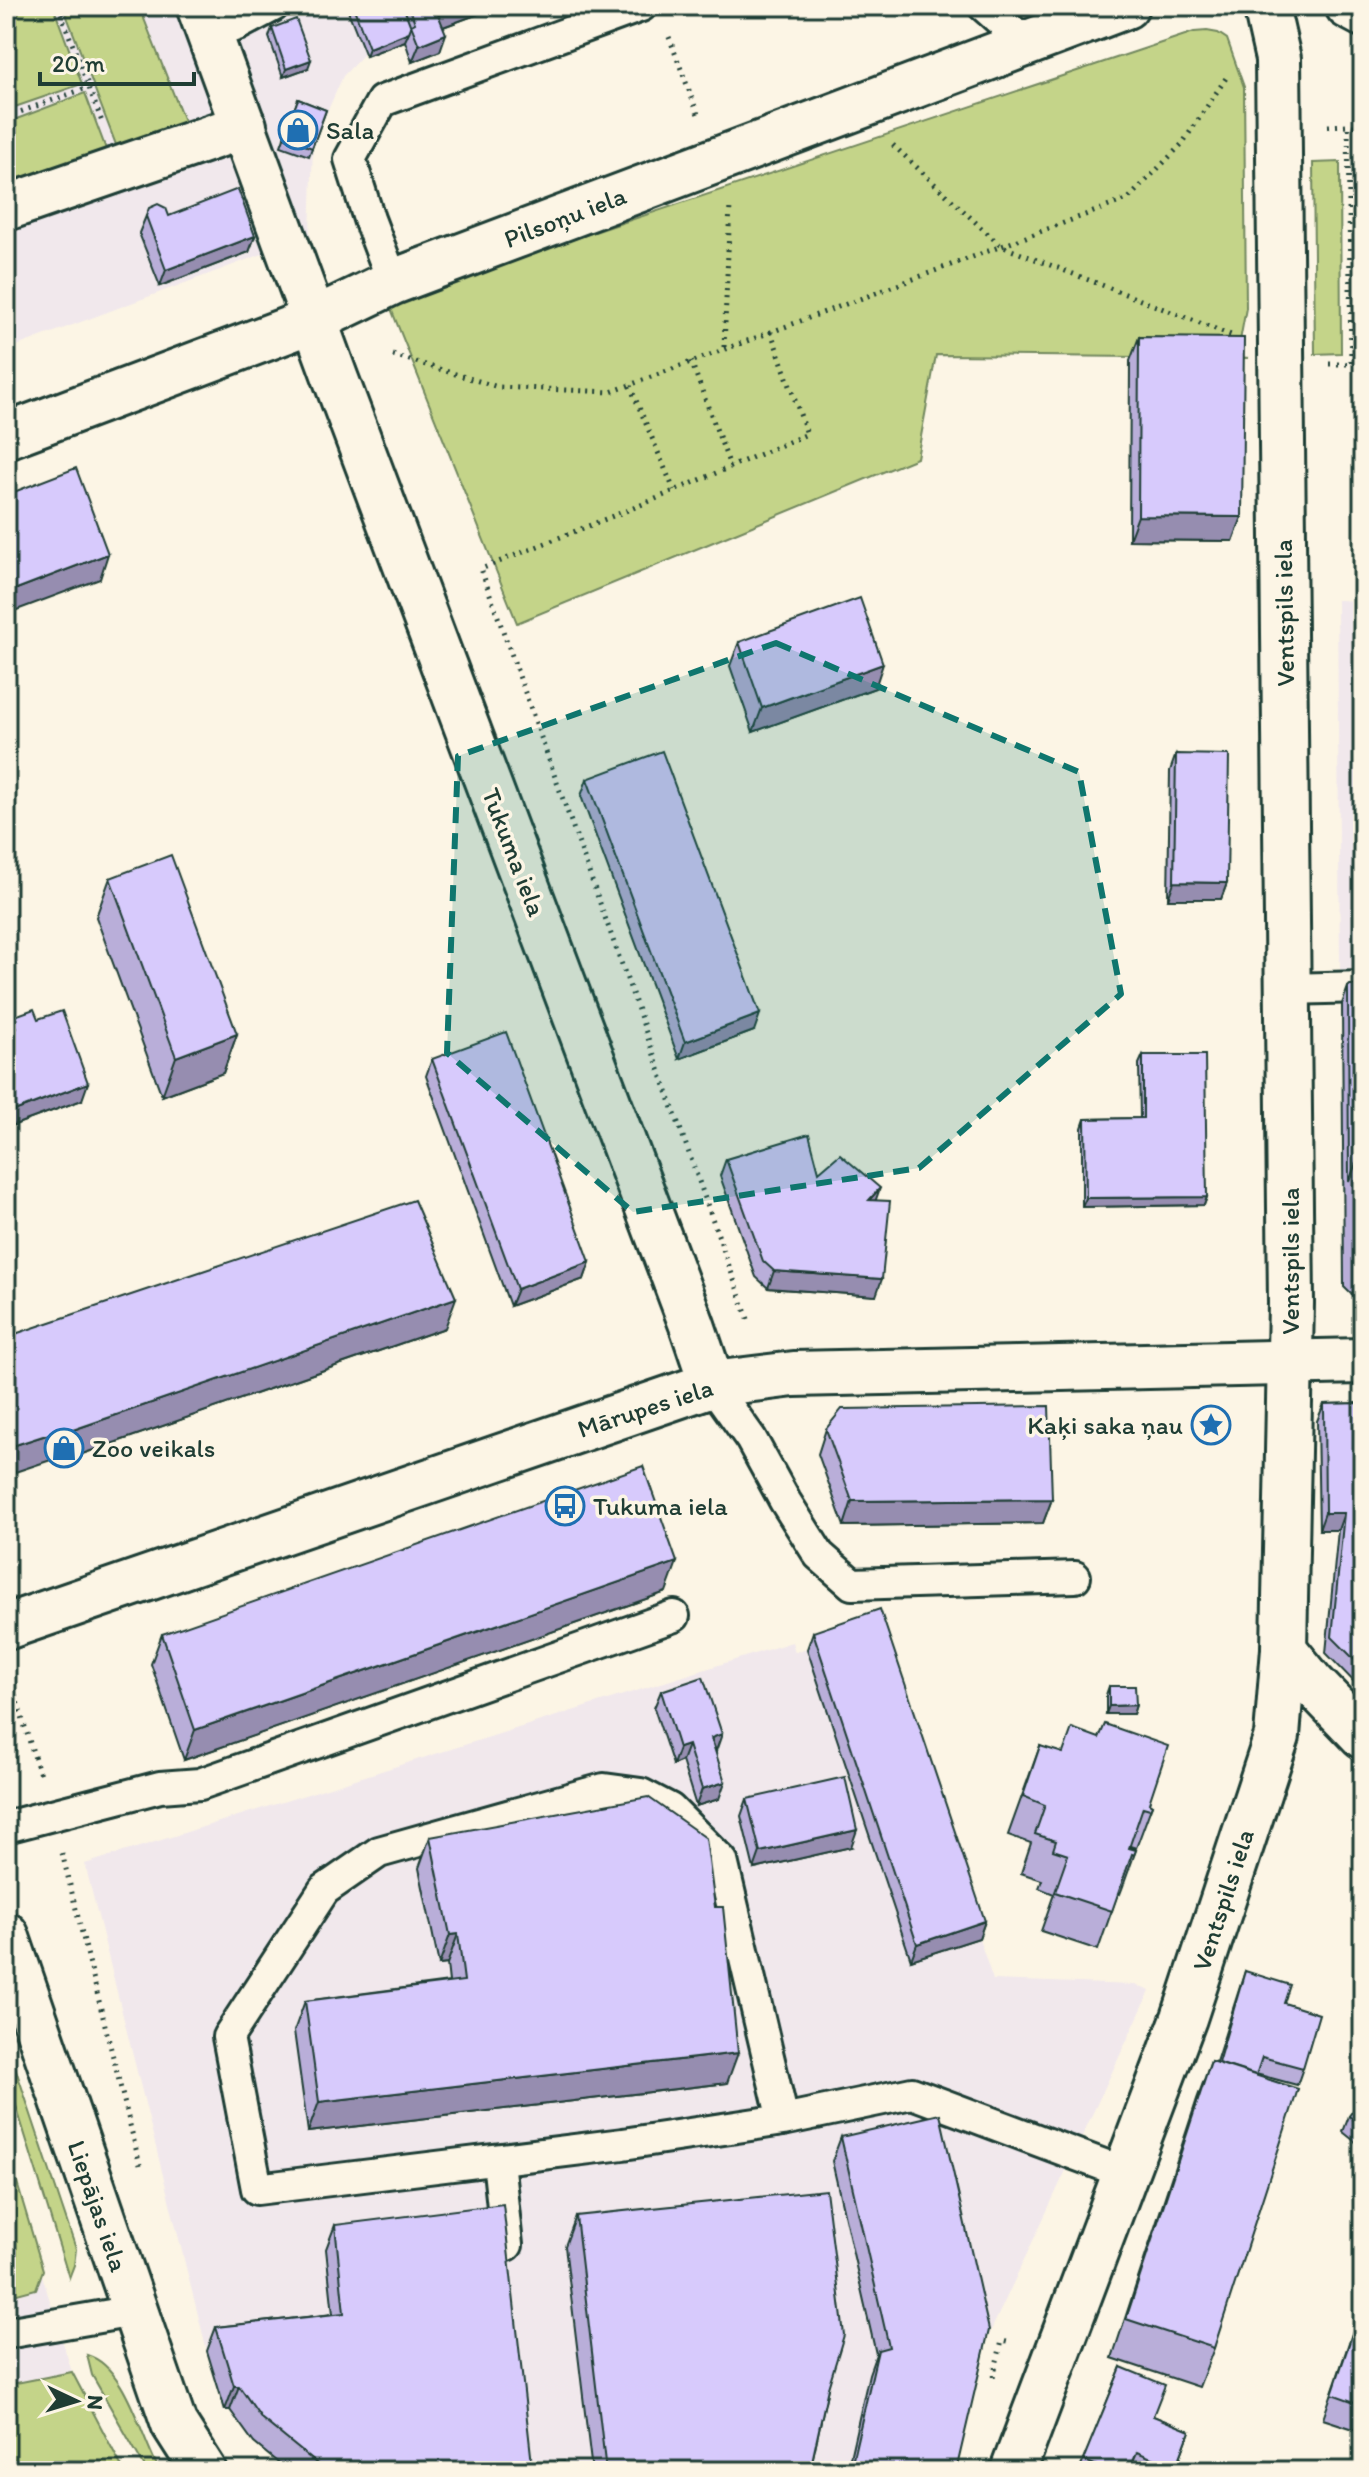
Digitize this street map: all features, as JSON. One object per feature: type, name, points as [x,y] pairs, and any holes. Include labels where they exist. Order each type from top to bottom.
[{"type":"street","name":"Pilsoņu iela","points":[[6,436],[314,320],[393,282],[1126,6]]},
{"type":"street","name":"Ventspils iela","points":[[1013,2471],[1184,2018],[1277,1736],[1284,1649],[1290,1363],[1288,989],[1278,59],[1266,6]]},
{"type":"street","points":[[1348,6],[1363,14]]},
{"type":"street","name":"Tukuma iela","points":[[204,20],[712,1384]]},
{"type":"street","points":[[6,208],[244,126]]},
{"type":"street","name":"Mārupes iela","points":[[6,1627],[712,1384],[794,1374],[1363,1361]]},
{"type":"street","points":[[1284,1649],[1363,1736]]},
{"type":"street","name":"Liepājas iela","points":[[6,1935],[174,2424],[204,2471]]},
{"type":"lane","points":[[204,20],[237,25],[273,6]]},
{"type":"lane","points":[[393,282],[350,159],[382,101],[641,6]]},
{"type":"lane","points":[[984,6],[1027,44]]},
{"type":"lane","points":[[1288,989],[1363,987]]},
{"type":"lane","points":[[712,1384],[751,1439],[819,1555],[852,1584],[1075,1577]]},
{"type":"lane","points":[[6,1827],[160,1787],[200,1784],[674,1616]]},
{"type":"lane","points":[[783,2120],[722,1861],[670,1809],[641,1794],[604,1789],[379,1852],[324,1890],[228,2037],[257,2189],[623,2144],[783,2120],[912,2093],[1125,2173]]},
{"type":"lane","points":[[498,2160],[511,2278]]},
{"type":"lane","points":[[6,2333],[134,2311]]},
{"type":"path","points":[[58,6],[119,168]]},
{"type":"path","points":[[680,67],[684,75]]},
{"type":"path","points":[[393,355],[498,387],[611,392],[630,386],[1128,199],[1182,144],[1232,69]]},
{"type":"path","points":[[6,117],[89,87]]},
{"type":"path","points":[[1348,125],[1351,364]]},
{"type":"path","points":[[890,142],[1001,246],[1233,336],[1281,364]]},
{"type":"path","points":[[748,1319],[481,569],[807,434],[771,332]]},
{"type":"path","points":[[691,361],[730,466]]},
{"type":"path","points":[[630,386],[674,490]]},
{"type":"path","points":[[15,1695],[53,1815],[143,2177]]},
{"type":"highlighted area","points":[[776,643],[1079,772],[1121,994],[919,1168],[633,1212],[447,1053],[458,756]]},
{"type":"shaded area","points":[[6,6],[500,6],[366,56],[364,54],[343,76],[313,144],[310,236],[6,350]]},
{"type":"shaded area","points":[[1337,600],[1363,601],[1363,969],[1340,970]]},
{"type":"shaded area","points":[[874,1626],[993,1980],[1135,1985],[1150,1991],[980,2354],[953,2471],[288,2471],[254,2443],[230,2410],[225,2410],[207,2351],[85,1864],[792,1642],[795,1652]]},
{"type":"shaded area","points":[[6,2159],[72,2372],[6,2386]]},
{"type":"green space","points":[[6,6],[53,6],[82,84],[6,110]]},
{"type":"green space","points":[[63,6],[139,6],[186,126],[118,150]]},
{"type":"green space","points":[[1207,31],[1227,39],[1244,87],[1246,308],[1237,357],[1249,358],[936,355],[917,458],[517,623],[388,301],[1194,32]]},
{"type":"green space","points":[[85,93],[107,152],[9,186],[6,178],[6,123]]},
{"type":"green space","points":[[1340,162],[1341,353],[1315,354],[1313,163]]},
{"type":"green space","points":[[1363,170],[1362,362],[1357,202],[1359,177]]},
{"type":"green space","points":[[6,2040],[76,2249],[69,2278],[6,2073]]},
{"type":"green space","points":[[6,2146],[43,2270],[36,2289],[6,2297]]},
{"type":"green space","points":[[87,2355],[101,2362],[122,2388],[160,2471],[147,2471],[92,2375]]},
{"type":"green space","points":[[72,2372],[124,2471],[6,2471],[6,2385]]},
{"type":"building","points":[[353,6],[403,6],[411,27],[409,32],[369,48]]},
{"type":"building","points":[[409,6],[460,6],[438,14],[446,34],[419,45],[411,25],[415,23]]},
{"type":"building","points":[[296,19],[311,60],[286,69],[272,28]]},
{"type":"building","points":[[298,99],[326,110],[312,148],[284,137]]},
{"type":"building","points":[[238,189],[255,236],[166,270],[146,216],[149,208],[158,204],[166,208],[169,216]]},
{"type":"building","points":[[1139,337],[1244,338],[1242,517],[1138,516]]},
{"type":"building","points":[[76,468],[108,554],[6,593],[6,495]]},
{"type":"building","points":[[860,598],[883,664],[762,708],[739,642]]},
{"type":"building","points":[[662,751],[760,1014],[685,1042],[587,779]]},
{"type":"building","points":[[1176,754],[1229,755],[1227,883],[1174,882]]},
{"type":"building","points":[[171,855],[237,1034],[176,1057],[110,878]]},
{"type":"building","points":[[1363,985],[1363,1160],[1357,1160],[1349,1182],[1348,987]]},
{"type":"building","points":[[34,1009],[38,1019],[62,1011],[88,1083],[6,1114],[6,1032],[17,1028],[12,1017]]},
{"type":"building","points":[[506,1032],[590,1262],[517,1289],[432,1059]]},
{"type":"building","points":[[1143,1055],[1205,1055],[1207,1197],[1086,1198],[1085,1119],[1143,1118]]},
{"type":"building","points":[[809,1134],[819,1172],[840,1154],[880,1188],[869,1200],[890,1201],[882,1279],[774,1271],[763,1261],[726,1159]]},
{"type":"building","points":[[1357,1160],[1363,1160],[1363,1253],[1358,1248]]},
{"type":"building","points":[[414,1200],[456,1298],[67,1432],[65,1429],[6,1448],[6,1337]]},
{"type":"building","points":[[1363,1403],[1363,1668],[1332,1637],[1344,1513],[1325,1513],[1324,1404]]},
{"type":"building","points":[[1049,1406],[1052,1499],[852,1501],[826,1429],[842,1409]]},
{"type":"building","points":[[643,1466],[677,1562],[195,1730],[162,1634]]},
{"type":"building","points":[[880,1609],[985,1921],[917,1944],[813,1632]]},
{"type":"building","points":[[703,1677],[722,1734],[711,1738],[725,1782],[702,1789],[688,1745],[679,1748],[661,1691]]},
{"type":"building","points":[[1109,1686],[1135,1686],[1136,1705],[1109,1706]]},
{"type":"building","points":[[1105,1724],[1168,1746],[1149,1803],[1152,1805],[1150,1809],[1143,1807],[1129,1848],[1136,1850],[1112,1911],[1055,1892],[1068,1855],[1053,1850],[1056,1841],[1035,1834],[1045,1805],[1023,1796],[1040,1746],[1063,1753],[1072,1728],[1099,1738]]},
{"type":"building","points":[[845,1777],[857,1830],[760,1852],[747,1799]]},
{"type":"building","points":[[648,1797],[706,1838],[715,1907],[723,1907],[738,2053],[319,2102],[305,2001],[464,1981],[458,1934],[450,1935],[430,1837]]},
{"type":"building","points":[[1245,1971],[1290,1985],[1284,2003],[1319,2014],[1303,2068],[1262,2057],[1256,2075],[1218,2063]]},
{"type":"building","points":[[1211,2061],[1298,2089],[1214,2348],[1126,2319]]},
{"type":"building","points":[[1363,2098],[1363,2126],[1349,2116]]},
{"type":"building","points":[[940,2114],[989,2330],[956,2471],[850,2471],[878,2350],[889,2347],[841,2137]]},
{"type":"building","points":[[826,2190],[844,2335],[828,2388],[810,2471],[606,2471],[576,2216]]},
{"type":"building","points":[[503,2204],[532,2464],[563,2461],[563,2471],[326,2471],[262,2419],[239,2386],[234,2386],[216,2327],[344,2313],[335,2225]]},
{"type":"building","points":[[1363,2303],[1363,2405],[1332,2394]]},
{"type":"building","points":[[1121,2367],[1165,2385],[1153,2416],[1190,2431],[1176,2468],[1137,2452],[1129,2471],[1109,2471],[1083,2460]]},
{"type":"place","name":"Sala","points":[[298,130]]},
{"type":"place","name":"Kaķi saka ņau","points":[[1211,1425]]},
{"type":"place","name":"Zoo veikals","points":[[64,1448]]},
{"type":"place","name":"Tukuma iela","points":[[565,1506]]}]
